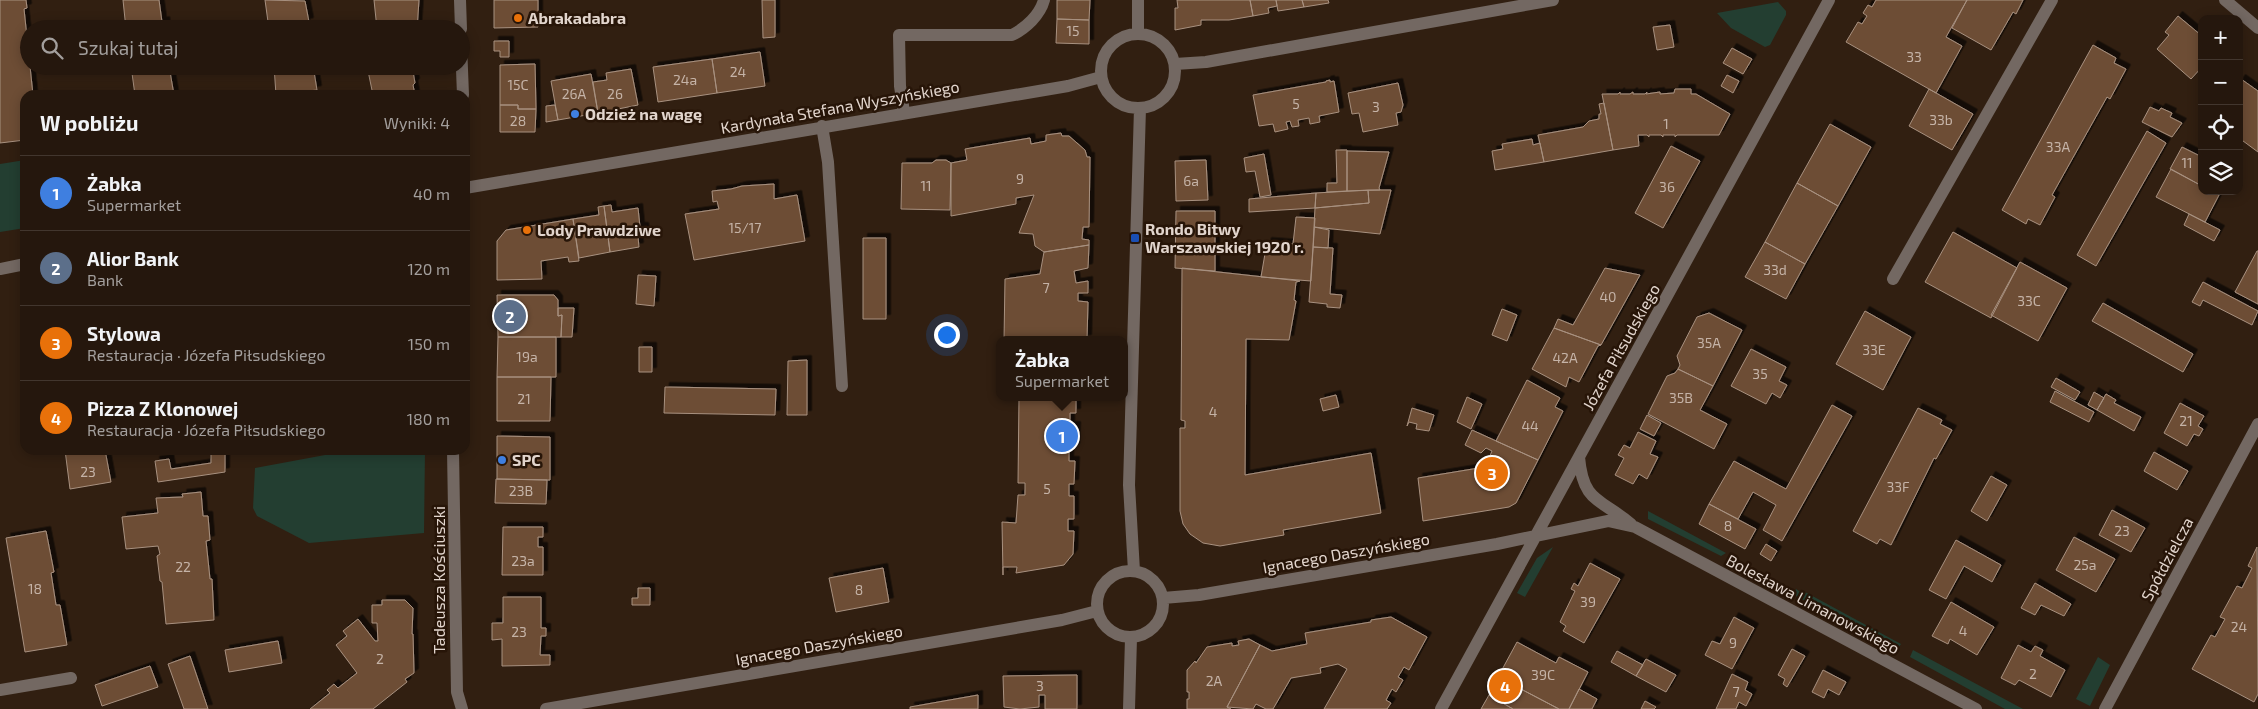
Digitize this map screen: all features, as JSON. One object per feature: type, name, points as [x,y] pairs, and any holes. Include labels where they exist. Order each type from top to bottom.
[{"type":"street","points":[[460,0],[461,20]]},
{"type":"street","points":[[904,112],[900,86],[899,35],[1012,35],[1021,30],[1037,14],[1044,0]]},
{"type":"street","points":[[1138,0],[1138,34]]},
{"type":"street","points":[[1174,64],[1206,62],[1553,0]]},
{"type":"street","name":"Józefa Piłsudskiego","points":[[1441,709],[1829,0]]},
{"type":"street","points":[[1892,279],[2052,0]]},
{"type":"street","points":[[2225,0],[2258,28]]},
{"type":"street","points":[[1138,34],[1154,38],[1164,44],[1174,64],[1175,77],[1167,94],[1152,106],[1140,108],[1118,103],[1104,85],[1102,63],[1113,44],[1122,38],[1138,34]]},
{"type":"street","points":[[462,75],[463,90]]},
{"type":"street","name":"Kardynała Stefana Wyszyńskiego","points":[[470,187],[904,112],[1068,86],[1102,76]]},
{"type":"street","points":[[1134,572],[1129,485],[1140,108]]},
{"type":"street","points":[[822,126],[828,162],[842,386]]},
{"type":"street","points":[[0,269],[20,265]]},
{"type":"street","name":"Spółdzielcza","points":[[2105,709],[2258,424]]},
{"type":"street","name":"Tadeusza Kościuszki","points":[[453,455],[456,692],[462,709]]},
{"type":"street","name":"Bolesława Limanowskiego","points":[[1579,456],[1582,480],[1590,494],[1635,527],[1976,709]]},
{"type":"street","name":"Bolesława Limanowskiego","points":[[1535,536],[1608,520],[1635,527]]},
{"type":"street","name":"Ignacego Daszyńskiego","points":[[1163,598],[1199,595],[1535,536]]},
{"type":"street","points":[[1123,572],[1134,572],[1152,580],[1159,588],[1163,598],[1160,620],[1144,634],[1131,638],[1114,634],[1106,628],[1097,611],[1100,590],[1106,582],[1123,572]]},
{"type":"street","name":"Ignacego Daszyńskiego","points":[[546,709],[1062,620],[1097,611]]},
{"type":"street","points":[[1128,709],[1131,638]]},
{"type":"street","points":[[0,690],[71,678]]},
{"type":"green space","points":[[1778,2],[1786,11],[1786,15],[1770,45],[1765,47],[1731,28],[1717,13]]},
{"type":"green space","points":[[20,161],[20,229],[0,232],[0,164]]},
{"type":"green space","points":[[325,455],[425,455],[424,533],[309,543],[257,516],[253,508],[255,468]]},
{"type":"green space","points":[[1648,511],[1726,553],[1721,556],[1648,519]]},
{"type":"green space","points":[[1553,547],[1525,597],[1517,593],[1537,558]]},
{"type":"green space","points":[[1796,589],[1803,594],[1805,592],[1901,644],[1897,650],[1794,595]]},
{"type":"green space","points":[[1913,650],[2023,709],[2005,709],[1910,657]]},
{"type":"green space","points":[[2098,657],[2110,665],[2090,706],[2076,699]]},
{"type":"building","points":[[0,0],[26,0],[27,8],[24,9],[25,20],[20,20],[20,75],[31,75],[32,90],[20,90],[20,141],[0,143]]},
{"type":"building","points":[[123,0],[159,0],[162,20],[125,20]]},
{"type":"building","points":[[265,0],[305,1],[309,20],[268,20]]},
{"type":"building","points":[[374,0],[419,0],[418,20],[376,20]]},
{"type":"building","points":[[494,0],[538,0],[538,27],[494,28]]},
{"type":"building","points":[[762,0],[775,0],[775,37],[763,38]]},
{"type":"building","points":[[1057,0],[1090,0],[1089,20],[1057,19]]},
{"type":"building","points":[[1177,0],[1250,0],[1253,16],[1229,20],[1201,20],[1201,25],[1175,30],[1175,8],[1178,8]]},
{"type":"building","points":[[1250,0],[1276,0],[1277,6],[1268,8],[1269,13],[1253,16]]},
{"type":"building","points":[[1276,0],[1302,0],[1304,7],[1278,11]]},
{"type":"building","points":[[1302,0],[1328,0],[1329,3],[1304,7]]},
{"type":"building","points":[[1876,0],[1967,0],[1946,37],[1962,46],[1936,93],[1846,42],[1858,22],[1862,24],[1867,16],[1863,13],[1868,5],[1872,7]]},
{"type":"building","points":[[1967,0],[2023,0],[2016,14],[2013,12],[1991,50],[1952,28]]},
{"type":"building","points":[[2178,16],[2198,33],[2198,71],[2191,79],[2157,49],[2169,35],[2165,32]]},
{"type":"building","points":[[1057,19],[1089,20],[1089,44],[1056,43]]},
{"type":"building","points":[[1670,25],[1674,47],[1657,50],[1653,27]]},
{"type":"building","points":[[494,41],[509,41],[509,57],[500,57],[500,51],[494,51]]},
{"type":"building","points":[[2093,45],[2116,58],[2114,63],[2126,69],[2110,99],[2107,97],[2052,195],[2055,197],[2040,225],[2028,219],[2026,224],[2002,210]]},
{"type":"building","points":[[1732,48],[1752,59],[1743,74],[1723,63]]},
{"type":"building","points":[[760,52],[765,86],[717,93],[712,59]]},
{"type":"building","points":[[712,59],[717,93],[658,102],[653,67]]},
{"type":"building","points":[[535,64],[536,109],[518,109],[518,105],[500,105],[500,65]]},
{"type":"building","points":[[631,69],[638,105],[598,113],[593,82],[607,80],[606,73]]},
{"type":"building","points":[[591,74],[598,113],[558,120],[551,81]]},
{"type":"building","points":[[132,75],[171,75],[173,90],[134,90]]},
{"type":"building","points":[[275,75],[314,75],[317,90],[276,90]]},
{"type":"building","points":[[369,75],[414,75],[414,90],[372,90]]},
{"type":"building","points":[[1727,75],[1739,81],[1733,93],[1721,86]]},
{"type":"building","points":[[1330,80],[1330,82],[1334,81],[1339,112],[1319,116],[1320,122],[1310,124],[1309,118],[1298,120],[1299,126],[1292,127],[1290,121],[1286,122],[1288,129],[1275,132],[1273,124],[1259,126],[1253,95]]},
{"type":"building","points":[[2243,80],[2258,91],[2258,152],[2243,141]]},
{"type":"building","points":[[1398,83],[1403,105],[1401,112],[1396,113],[1398,125],[1363,132],[1359,113],[1352,114],[1348,93]]},
{"type":"building","points":[[1675,89],[1691,89],[1691,94],[1696,94],[1730,114],[1719,135],[1677,135],[1675,137],[1675,135],[1663,135],[1663,137],[1661,135],[1649,135],[1649,137],[1647,135],[1638,135],[1639,146],[1613,150],[1602,94],[1618,94],[1620,92],[1620,94],[1630,94],[1633,92],[1633,94],[1645,94],[1647,92],[1646,94],[1660,92],[1660,94],[1674,93]]},
{"type":"building","points":[[1929,89],[1973,114],[1952,150],[1909,126]]},
{"type":"building","points":[[1604,103],[1613,150],[1544,162],[1538,135],[1583,127],[1589,121],[1599,119],[1599,114],[1601,114],[1599,104]]},
{"type":"building","points":[[500,105],[518,105],[518,109],[536,109],[535,132],[500,132]]},
{"type":"building","points":[[555,105],[558,120],[546,122],[546,106]]},
{"type":"building","points":[[2150,107],[2159,111],[2161,108],[2172,113],[2170,117],[2182,123],[2172,137],[2142,122]]},
{"type":"building","points":[[1830,124],[1871,147],[1838,206],[1797,183]]},
{"type":"building","points":[[2147,131],[2166,143],[2096,266],[2077,255]]},
{"type":"building","points":[[1061,133],[1062,136],[1069,136],[1085,150],[1087,157],[1090,157],[1089,227],[1083,227],[1082,239],[1089,240],[1089,245],[1044,252],[1035,246],[1033,234],[1019,233],[1034,195],[1016,198],[1016,204],[951,216],[951,163],[967,160],[965,149],[1030,138],[1031,144],[1046,141],[1046,135]]},
{"type":"building","points":[[1532,139],[1533,145],[1540,143],[1544,162],[1495,170],[1492,151],[1503,149],[1502,144]]},
{"type":"building","points":[[1671,146],[1700,161],[1663,228],[1635,213]]},
{"type":"building","points":[[2182,147],[2198,155],[2198,184],[2170,169]]},
{"type":"building","points":[[1336,150],[1347,150],[1347,191],[1327,192],[1327,183],[1337,183]]},
{"type":"building","points":[[1347,151],[1389,152],[1380,190],[1347,191]]},
{"type":"building","points":[[1264,154],[1271,195],[1260,197],[1255,171],[1246,172],[1244,158]]},
{"type":"building","points":[[936,160],[946,160],[951,163],[950,210],[901,209],[902,163],[932,163]]},
{"type":"building","points":[[1206,160],[1208,200],[1176,201],[1175,161]]},
{"type":"building","points":[[2171,169],[2198,184],[2198,195],[2219,195],[2205,222],[2156,197]]},
{"type":"building","points":[[1797,183],[1838,206],[1805,264],[1765,242]]},
{"type":"building","points":[[774,184],[774,199],[797,195],[805,241],[694,260],[685,214],[719,209],[717,201],[713,202],[712,191],[742,186]]},
{"type":"building","points":[[1368,190],[1391,190],[1380,234],[1314,227],[1315,208],[1369,203]]},
{"type":"building","points":[[1368,190],[1369,203],[1315,208],[1316,193]]},
{"type":"building","points":[[1316,193],[1315,208],[1249,212],[1249,199]]},
{"type":"building","points":[[611,205],[612,212],[638,208],[640,227],[644,227],[645,236],[638,237],[639,247],[610,252],[604,206]]},
{"type":"building","points":[[604,206],[610,252],[579,258],[573,219],[599,215],[598,207]]},
{"type":"building","points":[[1176,211],[1215,211],[1215,271],[1175,268]]},
{"type":"building","points":[[2189,214],[2220,230],[2214,241],[2184,225]]},
{"type":"building","points":[[1296,217],[1315,218],[1311,281],[1261,277],[1267,242],[1293,244]]},
{"type":"building","points":[[573,219],[579,261],[569,262],[568,257],[541,261],[542,279],[497,280],[497,241],[506,230]]},
{"type":"building","points":[[1314,227],[1329,230],[1328,248],[1313,247]]},
{"type":"building","points":[[1953,232],[2017,268],[1991,318],[1925,282]]},
{"type":"building","points":[[863,238],[886,238],[886,319],[863,319]]},
{"type":"building","points":[[1765,242],[1805,264],[1786,299],[1745,277]]},
{"type":"building","points":[[1089,245],[1088,268],[1074,271],[1076,283],[1088,281],[1088,293],[1078,293],[1078,301],[1088,302],[1087,336],[1004,336],[1005,279],[1040,274],[1044,252]]},
{"type":"building","points":[[1313,247],[1333,248],[1330,294],[1342,295],[1340,308],[1309,302]]},
{"type":"building","points":[[2258,251],[2258,304],[2235,292]]},
{"type":"building","points":[[2020,262],[2067,288],[2038,341],[1991,315]]},
{"type":"building","points":[[1182,268],[1300,281],[1296,282],[1294,300],[1296,301],[1289,340],[1246,339],[1245,475],[1371,453],[1381,513],[1283,530],[1284,535],[1220,546],[1203,543],[1190,534],[1183,524],[1180,511],[1180,428],[1185,428],[1185,421],[1181,420]]},
{"type":"building","points":[[1605,268],[1640,275],[1601,345],[1554,328],[1558,319],[1573,325]]},
{"type":"building","points":[[638,275],[656,276],[654,306],[636,304]]},
{"type":"building","points":[[2203,282],[2258,311],[2252,325],[2203,300],[2200,306],[2192,302]]},
{"type":"building","points":[[497,295],[554,295],[558,300],[558,316],[562,315],[561,337],[498,337]]},
{"type":"building","points":[[2103,303],[2193,354],[2183,372],[2092,321]]},
{"type":"building","points":[[558,308],[574,308],[572,337],[561,337],[562,315],[558,316]]},
{"type":"building","points":[[1502,309],[1517,315],[1507,341],[1492,335]]},
{"type":"building","points":[[1865,311],[1911,337],[1883,390],[1836,364]]},
{"type":"building","points":[[1709,313],[1742,330],[1713,386],[1678,369],[1680,365],[1677,356],[1697,317]]},
{"type":"building","points":[[1554,328],[1601,345],[1598,346],[1579,382],[1569,377],[1566,387],[1532,369]]},
{"type":"building","points":[[498,337],[556,337],[556,377],[497,377]]},
{"type":"building","points":[[639,347],[652,347],[652,372],[639,372]]},
{"type":"building","points":[[1751,349],[1786,367],[1779,381],[1787,385],[1780,398],[1772,393],[1766,404],[1731,386]]},
{"type":"building","points":[[807,360],[807,415],[787,415],[788,361]]},
{"type":"building","points":[[1678,369],[1713,386],[1700,410],[1727,424],[1714,449],[1648,414],[1667,376],[1675,373]]},
{"type":"building","points":[[497,377],[551,377],[550,421],[497,421]]},
{"type":"building","points":[[2056,378],[2080,392],[2075,400],[2051,387]]},
{"type":"building","points":[[1527,380],[1560,398],[1555,407],[1563,411],[1538,460],[1496,441]]},
{"type":"building","points":[[665,387],[776,389],[775,415],[664,413]]},
{"type":"building","points":[[2055,391],[2094,412],[2089,422],[2050,402]]},
{"type":"building","points":[[2094,392],[2104,398],[2097,410],[2088,405]]},
{"type":"building","points":[[2106,394],[2116,400],[2114,403],[2141,417],[2134,431],[2097,410]]},
{"type":"building","points":[[1336,395],[1339,407],[1323,411],[1320,399]]},
{"type":"building","points":[[1467,397],[1482,404],[1471,429],[1457,422]]},
{"type":"building","points":[[1019,401],[1076,401],[1076,413],[1070,413],[1070,426],[1076,426],[1075,448],[1069,448],[1069,461],[1075,461],[1074,484],[1069,484],[1069,496],[1074,496],[1074,519],[1068,519],[1068,531],[1074,531],[1073,554],[1064,565],[1016,573],[1017,567],[1003,567],[1003,575],[1002,522],[1016,523],[1018,495],[1025,495],[1025,483],[1018,483]]},
{"type":"building","points":[[2180,403],[2204,416],[2198,426],[2203,429],[2199,436],[2194,434],[2187,446],[2164,433]]},
{"type":"building","points":[[1832,405],[1852,416],[1782,541],[1763,530],[1776,505],[1753,492],[1738,519],[1709,504],[1734,461],[1786,489]]},
{"type":"building","points":[[1412,408],[1434,415],[1429,431],[1416,429],[1417,424],[1409,422],[1407,426]]},
{"type":"building","points":[[1918,408],[1942,420],[1940,424],[1952,430],[1936,459],[1934,458],[1891,545],[1880,539],[1877,544],[1853,531]]},
{"type":"building","points":[[1647,415],[1661,423],[1654,436],[1640,429]]},
{"type":"building","points":[[1472,430],[1538,460],[1516,503],[1509,507],[1423,521],[1418,478],[1485,467],[1492,451],[1486,448],[1481,453],[1465,445]]},
{"type":"building","points":[[1638,432],[1656,441],[1650,454],[1658,457],[1647,479],[1639,474],[1633,484],[1615,475],[1624,458],[1618,455],[1624,445],[1630,448]]},
{"type":"building","points":[[497,436],[550,437],[550,480],[497,479]]},
{"type":"building","points":[[2154,452],[2188,471],[2177,490],[2144,471]]},
{"type":"building","points":[[66,455],[106,455],[111,482],[70,489]]},
{"type":"building","points":[[211,455],[225,455],[225,472],[158,482],[155,461],[169,459],[171,469],[211,463]]},
{"type":"building","points":[[1991,476],[2007,485],[1987,521],[1971,511]]},
{"type":"building","points":[[496,479],[547,480],[546,504],[495,503]]},
{"type":"building","points":[[201,492],[203,516],[208,516],[210,540],[206,541],[210,579],[212,579],[214,620],[166,624],[162,582],[160,581],[157,556],[160,554],[158,546],[126,549],[122,517],[158,513],[156,498],[183,497],[182,494]]},
{"type":"building","points":[[1709,504],[1756,529],[1745,549],[1699,524]]},
{"type":"building","points":[[2112,510],[2145,528],[2131,552],[2099,535]]},
{"type":"building","points":[[503,527],[543,527],[543,537],[538,537],[538,547],[543,547],[543,575],[502,575]]},
{"type":"building","points":[[46,531],[54,572],[51,573],[56,605],[60,605],[67,645],[25,652],[6,538]]},
{"type":"building","points":[[2074,537],[2115,559],[2096,592],[2056,570]]},
{"type":"building","points":[[1956,540],[2001,565],[1992,582],[1964,566],[1946,599],[1929,590]]},
{"type":"building","points":[[1766,544],[1777,551],[1771,561],[1760,554]]},
{"type":"building","points":[[2257,547],[2258,694],[2254,702],[2192,669],[2211,635],[2215,637],[2225,619],[2220,617],[2237,586],[2242,588],[2252,568],[2248,566]]},
{"type":"building","points":[[1590,563],[1620,579],[1584,643],[1563,631],[1566,626],[1560,622],[1575,591],[1571,589],[1574,583],[1578,586]]},
{"type":"building","points":[[883,568],[889,602],[836,612],[829,578]]},
{"type":"building","points":[[2035,583],[2071,604],[2064,616],[2041,605],[2035,615],[2021,608]]},
{"type":"building","points":[[638,588],[650,588],[650,605],[632,605],[632,598],[638,598]]},
{"type":"building","points":[[503,597],[541,597],[541,628],[546,628],[546,636],[541,636],[540,655],[550,655],[550,665],[502,666],[502,639],[492,640],[492,623],[503,623]]},
{"type":"building","points":[[382,600],[405,600],[413,608],[414,673],[405,679],[407,682],[373,709],[310,709],[330,693],[327,690],[334,684],[338,688],[357,673],[336,645],[347,636],[343,631],[358,619],[375,641],[378,641],[377,623],[372,623],[372,605],[382,605]]},
{"type":"building","points":[[1951,602],[1994,627],[1977,655],[1950,639],[1948,644],[1932,636]]},
{"type":"building","points":[[1391,617],[1427,637],[1409,670],[1404,667],[1398,677],[1403,680],[1396,692],[1392,689],[1386,700],[1391,703],[1387,709],[1324,709],[1347,669],[1338,664],[1320,668],[1321,673],[1291,678],[1273,709],[1266,709],[1256,704],[1253,709],[1227,707],[1260,645],[1272,651],[1307,644],[1305,633]]},
{"type":"building","points":[[1734,617],[1754,628],[1732,669],[1705,655],[1712,641],[1720,644]]},
{"type":"building","points":[[1249,639],[1260,645],[1227,707],[1231,709],[1187,709],[1189,692],[1187,692],[1187,670],[1195,661],[1196,663],[1207,647],[1232,643],[1232,646],[1239,645],[1238,641]]},
{"type":"building","points":[[278,641],[282,663],[229,672],[225,650]]},
{"type":"building","points":[[1517,642],[1556,663],[1559,657],[1588,672],[1569,709],[1559,709],[1498,677]]},
{"type":"building","points":[[2018,645],[2031,652],[2035,646],[2043,650],[2040,656],[2065,670],[2051,697],[2019,680],[2015,685],[2001,678]]},
{"type":"building","points":[[1792,649],[1805,656],[1787,687],[1783,684],[1785,679],[1778,675]]},
{"type":"building","points":[[1617,651],[1643,665],[1636,676],[1611,662]]},
{"type":"building","points":[[190,656],[208,709],[184,709],[168,664]]},
{"type":"building","points":[[1646,659],[1676,675],[1666,692],[1636,676]]},
{"type":"building","points":[[150,666],[158,687],[102,706],[95,685]]},
{"type":"building","points":[[1823,670],[1846,682],[1839,695],[1828,689],[1824,698],[1812,692]]},
{"type":"building","points":[[1732,674],[1748,682],[1745,690],[1752,694],[1746,706],[1739,702],[1736,709],[1716,709]]},
{"type":"building","points":[[1077,675],[1077,709],[1045,709],[1045,695],[1039,695],[1039,707],[1020,709],[1004,707],[1003,676]]},
{"type":"building","points":[[1498,677],[1559,709],[1513,709],[1489,695]]},
{"type":"building","points":[[1579,689],[1597,699],[1592,709],[1569,709]]},
{"type":"building","points":[[978,695],[978,709],[910,709],[910,707]]},
{"type":"building","points":[[1489,695],[1513,709],[1481,709]]},
{"type":"building","points":[[1645,701],[1656,707],[1654,709],[1641,709]]},
{"type":"place","name":"Abrakadabra","points":[[518,18]]},
{"type":"place","name":"Odzież na wagę","points":[[575,114]]},
{"type":"place","name":"Lody Prawdziwe","points":[[527,230]]},
{"type":"place","name":"Rondo Bitwy Warszawskiej 1920 r.","points":[[1135,238]]},
{"type":"place","name":"Alior Bank","points":[[510,316]]},
{"type":"place","name":"Żabka","points":[[1062,436]]},
{"type":"place","name":"SPC","points":[[502,460]]},
{"type":"place","name":"Stylowa","points":[[1492,473]]},
{"type":"place","name":"Pizza Z Klonowej","points":[[1505,686]]}]
